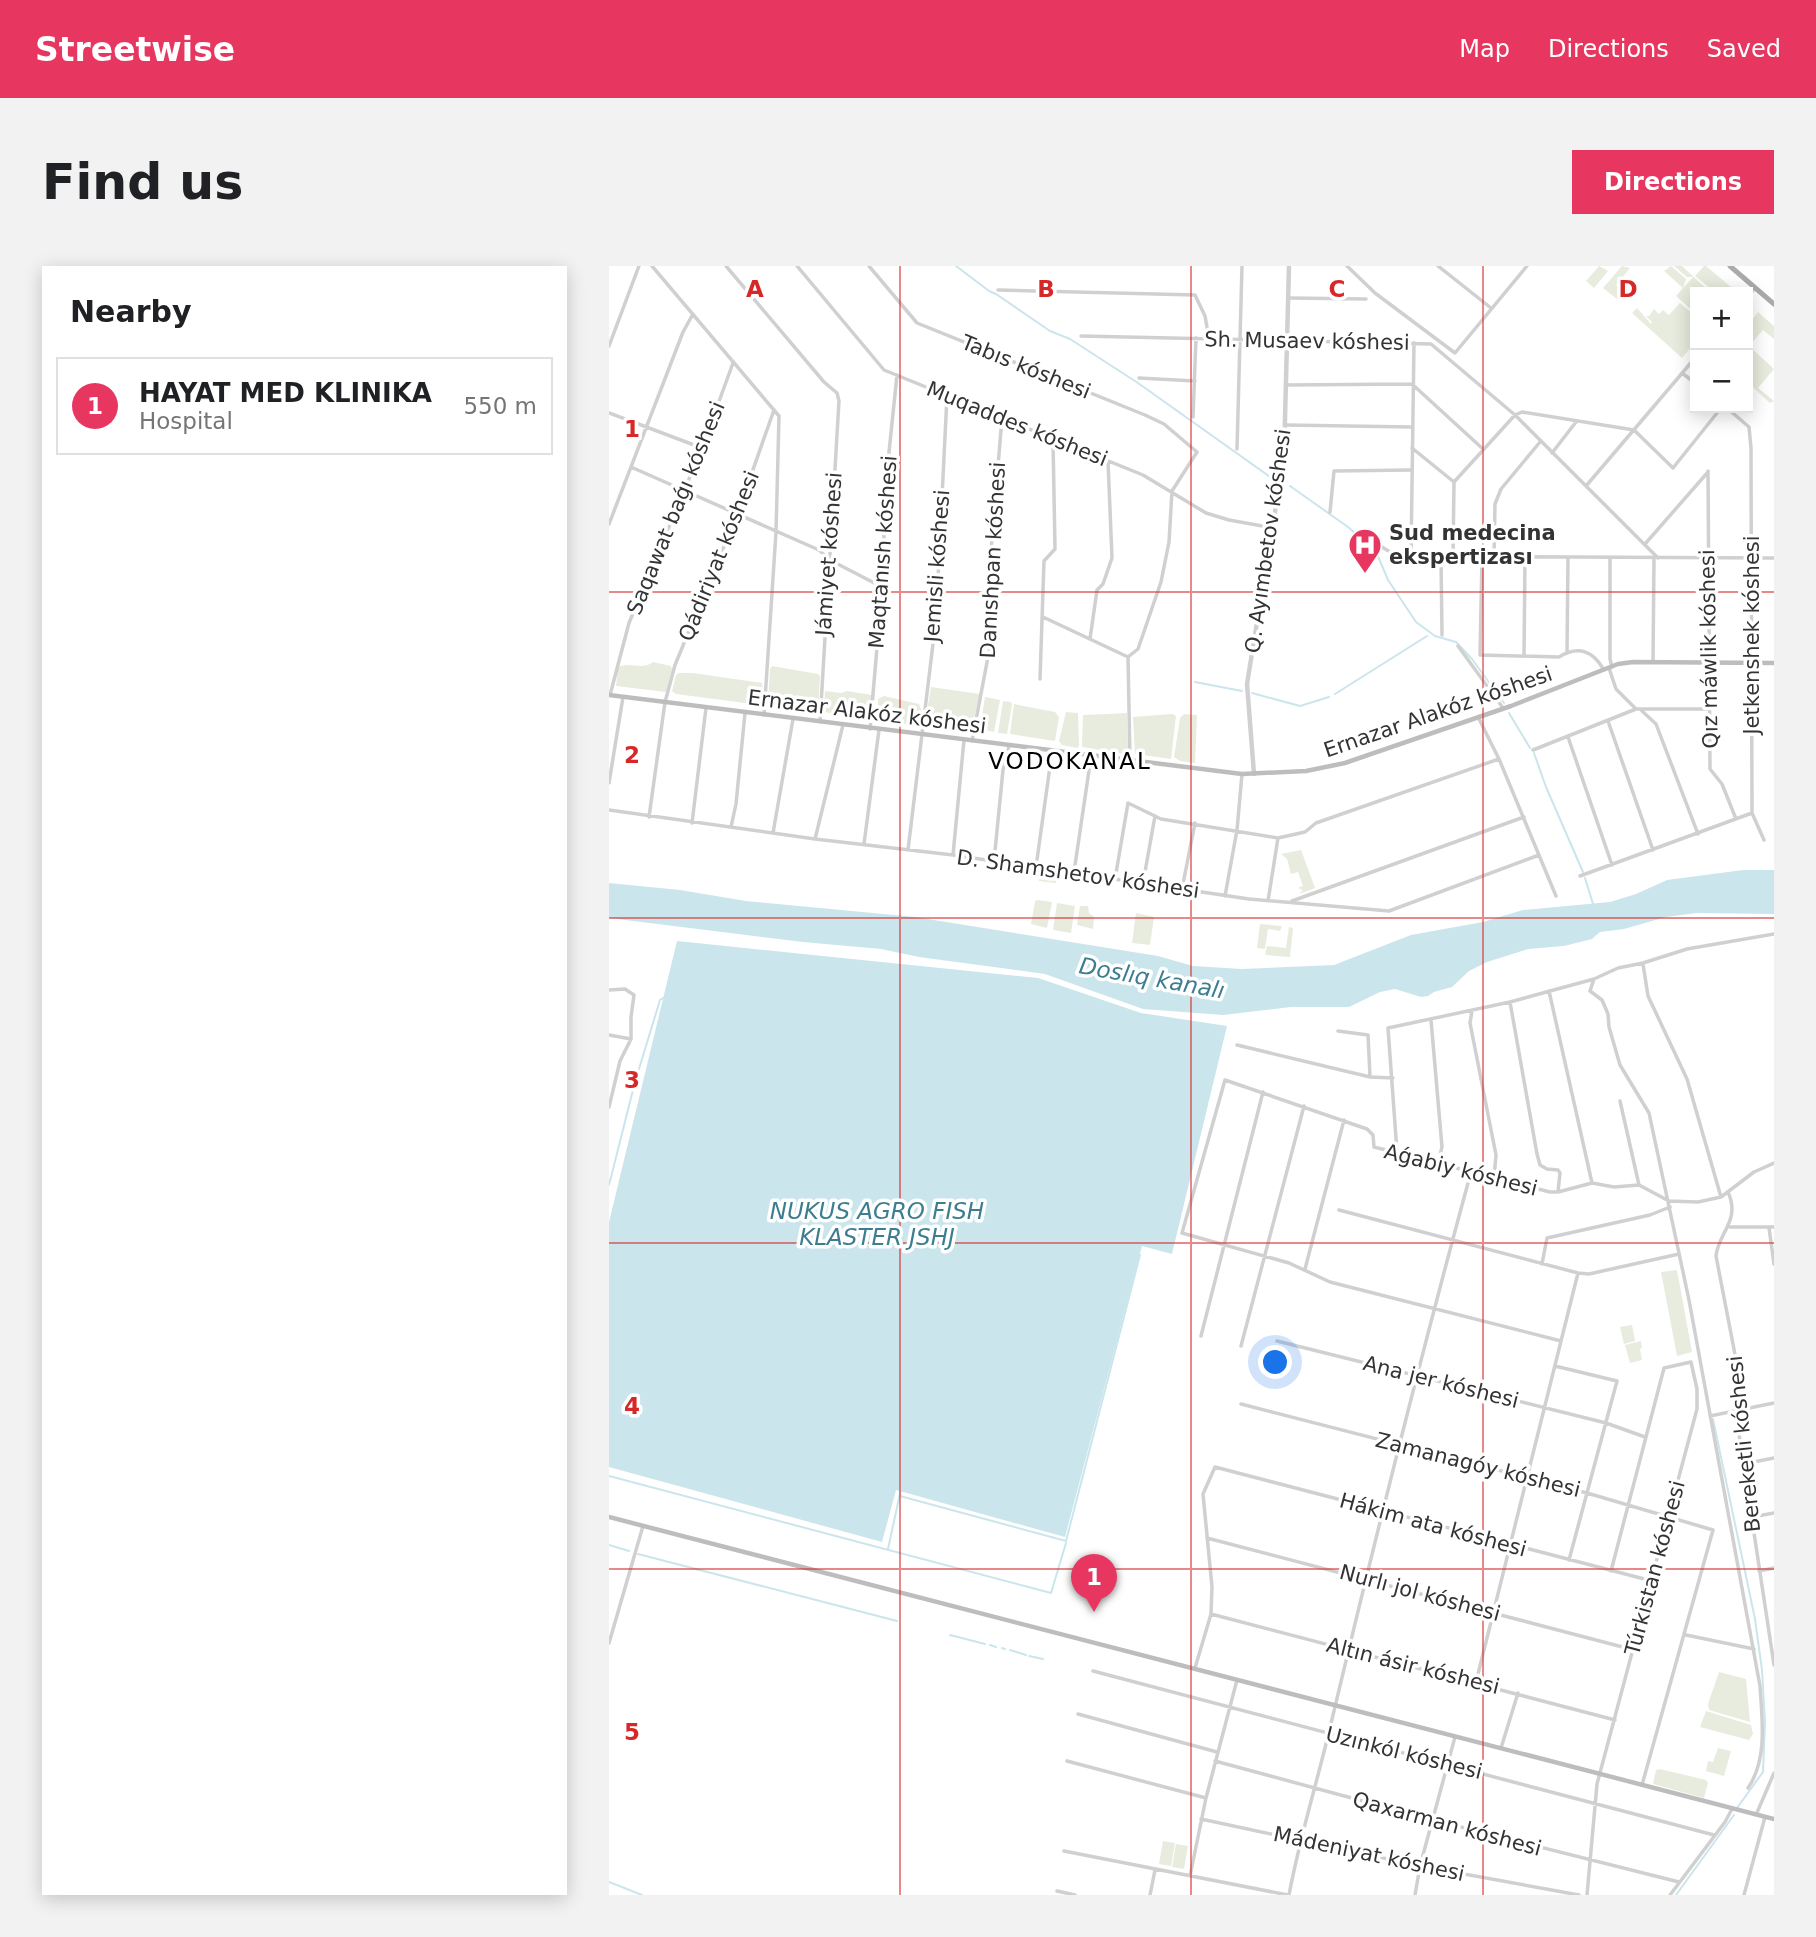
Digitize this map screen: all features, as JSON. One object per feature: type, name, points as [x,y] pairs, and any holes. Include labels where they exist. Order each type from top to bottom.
[{"type":"main road","points":[[1730,266],[1774,304]]},
{"type":"main road","name":"Ernazar Alakóz kóshesi","points":[[609,695],[1091,757],[1254,774],[1323,769],[1478,717],[1608,668],[1633,662],[1774,663]]},
{"type":"main road","points":[[609,1517],[1774,1819]]},
{"type":"street","points":[[609,346],[639,266]]},
{"type":"street","points":[[652,266],[779,416],[776,532],[764,715]]},
{"type":"street","name":"Jámiyet kóshesi","points":[[726,266],[815,371],[833,388],[839,401],[820,722]]},
{"type":"street","name":"Muqaddes kóshesi","points":[[797,266],[884,370],[1143,475],[1206,513],[1273,528]]},
{"type":"street","name":"Tabıs kóshesi","points":[[869,266],[917,323],[1164,424],[1197,452],[1172,491]]},
{"type":"street","points":[[1237,449],[1242,266]]},
{"type":"street","name":"Q. Ayımbetov kóshesi","points":[[1254,774],[1247,684],[1281,481],[1286,425],[1289,266]]},
{"type":"street","points":[[1346,266],[1375,293],[1455,353],[1525,267]]},
{"type":"street","points":[[1438,266],[1492,309]]},
{"type":"street","points":[[998,290],[1195,295],[1205,316],[1209,338]]},
{"type":"street","points":[[1289,298],[1366,299]]},
{"type":"street","points":[[609,524],[683,332],[693,314]]},
{"type":"street","name":"Sh. Musaev kóshesi","points":[[1081,336],[1431,344],[1515,415],[1656,558]]},
{"type":"street","points":[[1193,417],[1196,338]]},
{"type":"street","points":[[1411,556],[1414,343]]},
{"type":"street","name":"Saqawat baǵı kóshesi","points":[[609,695],[629,623],[702,448],[733,362]]},
{"type":"street","points":[[1586,486],[1690,364]]},
{"type":"street","points":[[1682,373],[1690,379]]},
{"type":"street","name":"Maqtanısh kóshesi","points":[[870,729],[882,587],[886,481],[897,375]]},
{"type":"street","points":[[1139,378],[1195,381]]},
{"type":"street","points":[[1287,385],[1412,384],[1483,449]]},
{"type":"street","name":"Jemisli kóshesi","points":[[908,850],[936,619],[947,396]]},
{"type":"street","name":"Qádiriyat kóshesi","points":[[649,817],[665,702],[675,665],[737,515],[774,410]]},
{"type":"street","points":[[1453,557],[1454,482],[1515,415],[1522,412],[1634,430],[1673,468],[1717,413]]},
{"type":"street","points":[[609,413],[702,448]]},
{"type":"street","name":"Jetkenshek kóshesi","points":[[1733,413],[1749,427],[1753,663],[1752,813],[1764,840]]},
{"type":"street","name":"Danıshpan kóshesi","points":[[972,741],[992,636],[990,563],[1002,418]]},
{"type":"street","points":[[1552,453],[1577,421]]},
{"type":"street","points":[[1286,425],[1411,428]]},
{"type":"street","points":[[1040,679],[1044,561],[1055,550],[1053,440]]},
{"type":"street","points":[[1494,557],[1495,504],[1501,489],[1540,442]]},
{"type":"street","points":[[1411,448],[1454,482]]},
{"type":"street","points":[[1090,639],[1097,590],[1103,584],[1112,558],[1108,461]]},
{"type":"street","points":[[631,467],[819,550],[830,560],[882,587]]},
{"type":"street","points":[[1331,512],[1334,471],[1411,470]]},
{"type":"street","name":"Qız máwlik kóshesi","points":[[1645,544],[1708,471],[1710,769],[1722,784],[1736,819]]},
{"type":"street","points":[[1128,657],[1138,649],[1161,582],[1170,542],[1172,491]]},
{"type":"street","points":[[1360,534],[1397,556],[1774,558]]},
{"type":"street","points":[[1441,557],[1442,635]]},
{"type":"street","points":[[1482,557],[1480,655],[1559,657],[1567,652],[1584,652],[1595,656],[1608,668],[1616,689],[1656,724],[1698,834]]},
{"type":"street","points":[[1524,656],[1525,557]]},
{"type":"street","points":[[1567,652],[1569,557]]},
{"type":"street","points":[[1608,668],[1610,558]]},
{"type":"street","points":[[1653,662],[1656,558]]},
{"type":"street","points":[[1043,617],[1128,657]]},
{"type":"street","points":[[1458,646],[1503,708]]},
{"type":"street","points":[[1128,657],[1130,761]]},
{"type":"street","points":[[609,783],[623,697]]},
{"type":"street","points":[[692,823],[706,708]]},
{"type":"street","points":[[1533,750],[1638,709],[1710,709]]},
{"type":"street","points":[[731,827],[736,804],[745,713]]},
{"type":"street","points":[[1478,717],[1499,759],[1556,895]]},
{"type":"street","points":[[773,833],[793,719]]},
{"type":"street","points":[[1608,721],[1653,850]]},
{"type":"street","points":[[815,839],[843,725]]},
{"type":"street","points":[[864,845],[879,730]]},
{"type":"street","points":[[1568,737],[1612,865]]},
{"type":"street","points":[[953,855],[964,740]]},
{"type":"street","points":[[994,861],[1003,770],[1009,746]]},
{"type":"street","points":[[1036,867],[1052,752]]},
{"type":"street","points":[[1075,872],[1091,757]]},
{"type":"street","points":[[1115,879],[1128,803],[1161,819],[1277,838],[1305,832],[1316,823],[1499,759]]},
{"type":"street","points":[[1225,896],[1237,830],[1243,774]]},
{"type":"street","name":"D. Shamshetov kóshesi","points":[[609,810],[1075,872],[1225,896],[1389,911],[1539,855]]},
{"type":"street","points":[[1580,876],[1752,813]]},
{"type":"street","points":[[1143,883],[1155,816]]},
{"type":"street","points":[[1288,903],[1524,817]]},
{"type":"street","points":[[1182,889],[1195,823]]},
{"type":"street","points":[[1268,901],[1277,838]]},
{"type":"street","points":[[1397,1153],[1388,1028],[1510,1002],[1687,949],[1774,934]]},
{"type":"street","points":[[1643,963],[1648,996],[1687,1079],[1721,1197]]},
{"type":"street","points":[[1594,979],[1590,991],[1602,1000],[1608,1014],[1620,1065],[1649,1113],[1669,1201],[1710,1416],[1760,1686],[1762,1729],[1758,1768],[1748,1787]]},
{"type":"street","points":[[609,990],[625,989],[634,995],[631,1040],[620,1061],[609,1107]]},
{"type":"street","points":[[1549,991],[1592,1183]]},
{"type":"street","points":[[1510,1002],[1537,1154],[1540,1165],[1560,1173],[1557,1192]]},
{"type":"street","points":[[1472,1012],[1470,1023],[1496,1155],[1494,1178]]},
{"type":"street","points":[[1430,1020],[1442,1147],[1438,1163]]},
{"type":"street","points":[[1338,1031],[1368,1035],[1370,1077]]},
{"type":"street","points":[[609,1035],[631,1040]]},
{"type":"street","points":[[1237,1045],[1370,1077],[1392,1078]]},
{"type":"street","points":[[1305,1269],[1344,1120],[1225,1080],[1182,1233],[1305,1269],[1330,1282],[1561,1341]]},
{"type":"street","points":[[1201,1336],[1263,1092]]},
{"type":"street","points":[[1620,1101],[1639,1185]]},
{"type":"street","points":[[1241,1346],[1304,1106]]},
{"type":"street","name":"Aǵabiy kóshesi","points":[[1344,1120],[1367,1129],[1373,1135],[1374,1147],[1494,1178],[1557,1192],[1592,1183],[1614,1187],[1639,1185],[1669,1201]]},
{"type":"street","points":[[1669,1201],[1698,1202],[1721,1197],[1754,1172],[1774,1163]]},
{"type":"street","points":[[1064,1851],[1288,1895],[1347,1649],[1471,1172]]},
{"type":"street","name":"Bereketli kóshesi","points":[[1728,1192],[1732,1200],[1730,1227],[1717,1247],[1716,1256],[1738,1370],[1741,1410],[1739,1434],[1774,1665]]},
{"type":"street","points":[[1542,1264],[1547,1238],[1670,1208]]},
{"type":"street","points":[[1339,1210],[1578,1273],[1589,1274],[1679,1254]]},
{"type":"street","points":[[1730,1227],[1771,1228],[1774,1264]]},
{"type":"street","points":[[1476,1682],[1578,1273]]},
{"type":"street","name":"Ana jer kóshesi","points":[[1277,1340],[1606,1423],[1645,1437]]},
{"type":"street","name":"Túrkistan kóshesi","points":[[1587,1895],[1600,1774],[1697,1409],[1697,1389],[1691,1362],[1664,1368],[1645,1437]]},
{"type":"street","points":[[1555,1366],[1617,1381],[1569,1560]]},
{"type":"street","points":[[1710,1416],[1774,1403]]},
{"type":"street","name":"Zamanagóy kóshesi","points":[[1241,1404],[1587,1493],[1713,1530],[1686,1635]]},
{"type":"street","points":[[1697,1409],[1708,1407]]},
{"type":"street","points":[[1611,1571],[1645,1437]]},
{"type":"street","points":[[1743,1464],[1774,1458]]},
{"type":"street","name":"Hákim ata kóshesi","points":[[1207,1538],[1203,1494],[1215,1467],[1652,1581]]},
{"type":"street","points":[[1751,1517],[1774,1513]]},
{"type":"street","points":[[609,1643],[611,1625],[643,1526]]},
{"type":"street","points":[[1195,1668],[1211,1614],[1212,1587],[1207,1538]]},
{"type":"street","name":"Nurlı jol kóshesi","points":[[1207,1538],[1634,1650]]},
{"type":"street","points":[[1759,1571],[1774,1568]]},
{"type":"street","name":"Altın ásir kóshesi","points":[[1211,1614],[1615,1720]]},
{"type":"street","points":[[1642,1785],[1686,1635],[1754,1649]]},
{"type":"street","name":"Uzınkól kóshesi","points":[[1093,1671],[1714,1835]]},
{"type":"street","points":[[1190,1876],[1217,1752],[1237,1680]]},
{"type":"street","points":[[1501,1748],[1518,1693]]},
{"type":"street","points":[[1078,1714],[1217,1752]]},
{"type":"street","points":[[1415,1895],[1420,1866],[1455,1737]]},
{"type":"street","points":[[1067,1761],[1206,1798]]},
{"type":"street","name":"Qaxarman kóshesi","points":[[1215,1761],[1679,1882]]},
{"type":"street","points":[[1756,1815],[1774,1773]]},
{"type":"street","points":[[1670,1895],[1732,1809]]},
{"type":"street","points":[[1744,1895],[1765,1816]]},
{"type":"street","name":"Mádeniyat kóshesi","points":[[1201,1819],[1420,1866],[1579,1895]]},
{"type":"street","points":[[1150,1895],[1155,1869]]},
{"type":"street","points":[[1057,1891],[1075,1895]]},
{"type":"shaded area","points":[[1599,266],[1608,271],[1594,288],[1586,281]]},
{"type":"shaded area","points":[[1622,266],[1630,268],[1616,285],[1624,292],[1617,299],[1603,288]]},
{"type":"shaded area","points":[[1671,266],[1686,279],[1683,288],[1664,271]]},
{"type":"shaded area","points":[[1674,266],[1682,266],[1705,287],[1690,287],[1690,309],[1676,296],[1693,277],[1687,277]]},
{"type":"shaded area","points":[[1706,266],[1731,287],[1709,287],[1695,276]]},
{"type":"shaded area","points":[[1680,303],[1690,312],[1690,348],[1682,358],[1632,313],[1637,308],[1651,324],[1646,316],[1654,309],[1659,314],[1663,310],[1669,315]]},
{"type":"shaded area","points":[[1758,312],[1774,326],[1774,339],[1763,330],[1753,341],[1753,318]]},
{"type":"shaded area","points":[[1753,350],[1774,369],[1758,388],[1774,401],[1770,403],[1753,388]]},
{"type":"shaded area","points":[[653,662],[671,666],[666,692],[616,686],[618,667],[644,666]]},
{"type":"shaded area","points":[[772,666],[820,676],[816,714],[771,706],[768,703]]},
{"type":"shaded area","points":[[679,673],[762,683],[764,698],[760,705],[676,694],[672,691]]},
{"type":"shaded area","points":[[931,687],[980,694],[970,733],[928,728],[925,723]]},
{"type":"shaded area","points":[[825,691],[872,695],[869,720],[824,712]]},
{"type":"shaded area","points":[[884,696],[919,704],[923,715],[920,726],[877,720],[878,699]]},
{"type":"shaded area","points":[[985,697],[1000,700],[994,732],[980,729]]},
{"type":"shaded area","points":[[1003,701],[1011,702],[1012,705],[1007,734],[998,733]]},
{"type":"shaded area","points":[[1014,704],[1055,712],[1059,717],[1055,741],[1010,734]]},
{"type":"shaded area","points":[[1066,712],[1078,713],[1077,748],[1062,745],[1059,741]]},
{"type":"shaded area","points":[[1127,713],[1128,750],[1124,754],[1082,747],[1083,715]]},
{"type":"shaded area","points":[[1184,714],[1197,715],[1195,763],[1180,761],[1174,757],[1180,718]]},
{"type":"shaded area","points":[[1176,716],[1171,759],[1135,754],[1133,717]]},
{"type":"shaded area","points":[[1301,850],[1315,888],[1299,894],[1303,890],[1298,888],[1303,886],[1298,872],[1291,874],[1287,859],[1281,854]]},
{"type":"shaded area","points":[[1040,870],[1057,873],[1056,883],[1039,881]]},
{"type":"shaded area","points":[[1037,900],[1052,902],[1047,928],[1031,924]]},
{"type":"shaded area","points":[[1057,903],[1075,906],[1071,933],[1053,930]]},
{"type":"shaded area","points":[[1080,906],[1088,906],[1089,913],[1094,917],[1093,929],[1077,925]]},
{"type":"shaded area","points":[[1136,913],[1154,917],[1150,945],[1132,943]]},
{"type":"shaded area","points":[[1260,924],[1282,926],[1280,931],[1268,929],[1265,949],[1257,948]]},
{"type":"shaded area","points":[[1289,927],[1293,928],[1290,957],[1265,955],[1267,946],[1286,948]]},
{"type":"shaded area","points":[[1677,1270],[1692,1352],[1677,1356],[1661,1272]]},
{"type":"shaded area","points":[[1632,1325],[1635,1341],[1624,1344],[1620,1327]]},
{"type":"shaded area","points":[[1641,1341],[1642,1360],[1630,1363],[1625,1345]]},
{"type":"shaded area","points":[[1719,1672],[1746,1679],[1750,1722],[1709,1710],[1708,1704]]},
{"type":"shaded area","points":[[1706,1711],[1751,1725],[1753,1734],[1749,1740],[1700,1727]]},
{"type":"shaded area","points":[[1718,1748],[1731,1751],[1724,1776],[1706,1771],[1708,1761],[1713,1762]]},
{"type":"shaded area","points":[[1656,1770],[1706,1780],[1708,1783],[1704,1798],[1653,1784]]},
{"type":"shaded area","points":[[1163,1841],[1175,1843],[1171,1866],[1159,1864]]},
{"type":"shaded area","points":[[1176,1844],[1188,1846],[1184,1869],[1172,1867]]},
{"type":"water","name":"Doslıq kanalı","points":[[1743,870],[1774,870],[1774,914],[1697,913],[1666,917],[1624,929],[1600,932],[1592,939],[1564,946],[1528,949],[1487,962],[1469,971],[1452,987],[1428,996],[1421,997],[1395,989],[1380,992],[1349,1007],[1291,1007],[1223,1015],[1143,1009],[1045,974],[919,957],[881,949],[609,918],[609,883],[680,890],[746,901],[915,917],[1158,956],[1193,966],[1242,969],[1334,965],[1411,935],[1483,922],[1523,910],[1610,902],[1667,880]]},
{"type":"water","name":"NUKUS AGRO FISH KLASTER JSHJ","points":[[677,941],[1038,978],[1141,1013],[1227,1026],[1172,1254],[1142,1246],[1065,1537],[896,1490],[882,1542],[609,1467],[609,1222]]},
{"type":"waterway","points":[[956,266],[1050,331],[1070,339],[1138,383],[1276,481]]},
{"type":"waterway","points":[[1290,486],[1348,527],[1371,547],[1377,554],[1388,580],[1416,622],[1435,636],[1456,642],[1504,703]]},
{"type":"waterway","points":[[1335,694],[1427,636]]},
{"type":"waterway","points":[[1195,682],[1242,691]]},
{"type":"waterway","points":[[1252,693],[1300,706],[1329,697]]},
{"type":"waterway","points":[[1509,713],[1530,748]]},
{"type":"waterway","points":[[1534,753],[1583,872]]},
{"type":"waterway","points":[[1585,878],[1593,904]]},
{"type":"waterway","points":[[609,1185],[635,1082],[660,1000],[663,998]]},
{"type":"waterway","points":[[900,1496],[1066,1541],[1140,1255]]},
{"type":"waterway","points":[[1713,1419],[1755,1619],[1762,1670],[1765,1722],[1763,1772],[1737,1808]]},
{"type":"waterway","points":[[609,1476],[1051,1593],[1066,1543]]},
{"type":"waterway","points":[[888,1549],[901,1489]]},
{"type":"waterway","points":[[609,1545],[629,1551]]},
{"type":"waterway","points":[[638,1554],[897,1621]]},
{"type":"waterway","points":[[950,1635],[985,1644]]},
{"type":"waterway","points":[[990,1645],[996,1647]]},
{"type":"waterway","points":[[1010,1650],[1026,1655]]},
{"type":"waterway","points":[[1029,1656],[1043,1659]]},
{"type":"waterway","points":[[1676,1895],[1734,1815]]},
{"type":"waterway","points":[[609,1882],[642,1895]]},
{"type":"place","name":"Sud medecina ekspertizası","points":[[1365,575]]},
{"type":"place","name":"HAYAT MED KLINIKA","points":[[1094,1612]]},
{"type":"district","name":"VODOKANAL","points":[[1070,761]]}]
